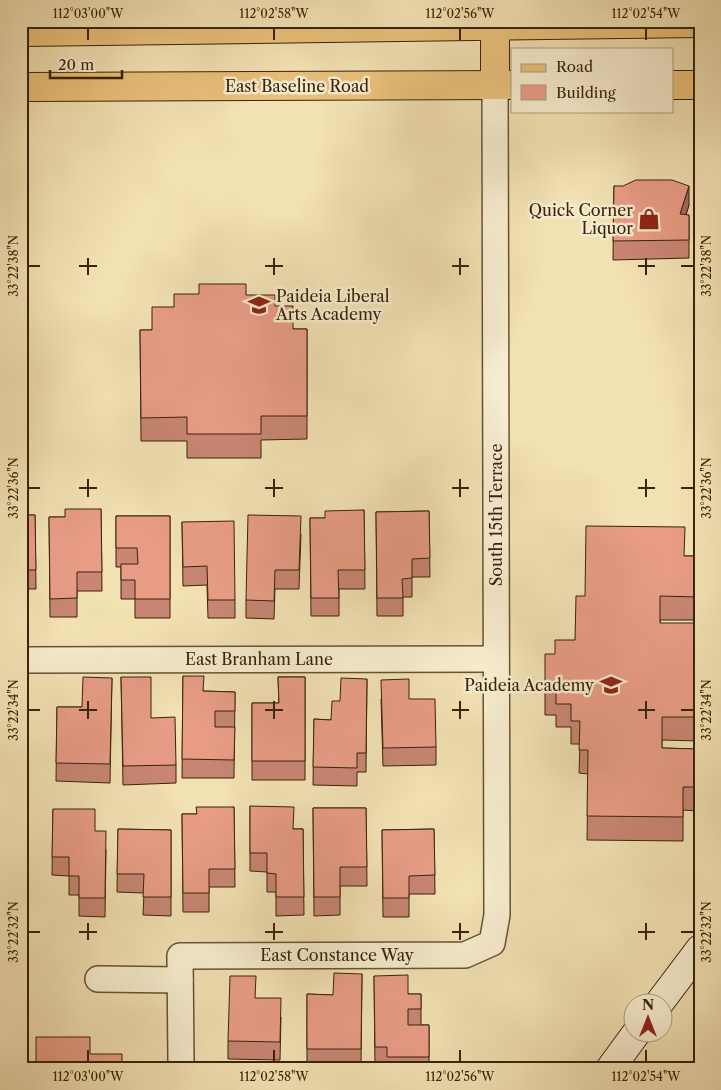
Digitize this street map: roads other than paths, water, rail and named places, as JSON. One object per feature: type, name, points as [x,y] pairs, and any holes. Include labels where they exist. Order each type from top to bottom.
[{"type":"main road","points":[[21,32],[700,23]]},
{"type":"main road","points":[[495,26],[504,85]]},
{"type":"main road","name":"East Baseline Road","points":[[21,87],[504,85]]},
{"type":"main road","points":[[674,85],[700,85]]},
{"type":"main road","points":[[668,992],[700,949]]},
{"type":"main road","points":[[610,1069],[630,1042]]},
{"type":"street","name":"South 15th Terrace","points":[[492,944],[497,915],[496,659],[504,85]]},
{"type":"street","name":"East Branham Lane","points":[[21,660],[496,659]]},
{"type":"street","name":"East Constance Way","points":[[98,979],[180,968],[465,955],[492,944]]},
{"type":"street","points":[[180,968],[181,1067]]},
{"type":"place","name":"Quick Corner Liquor","points":[[649,219]]},
{"type":"place","name":"Paideia Liberal Arts Academy","points":[[259,305]]},
{"type":"place","name":"Paideia Academy","points":[[611,685]]}]
